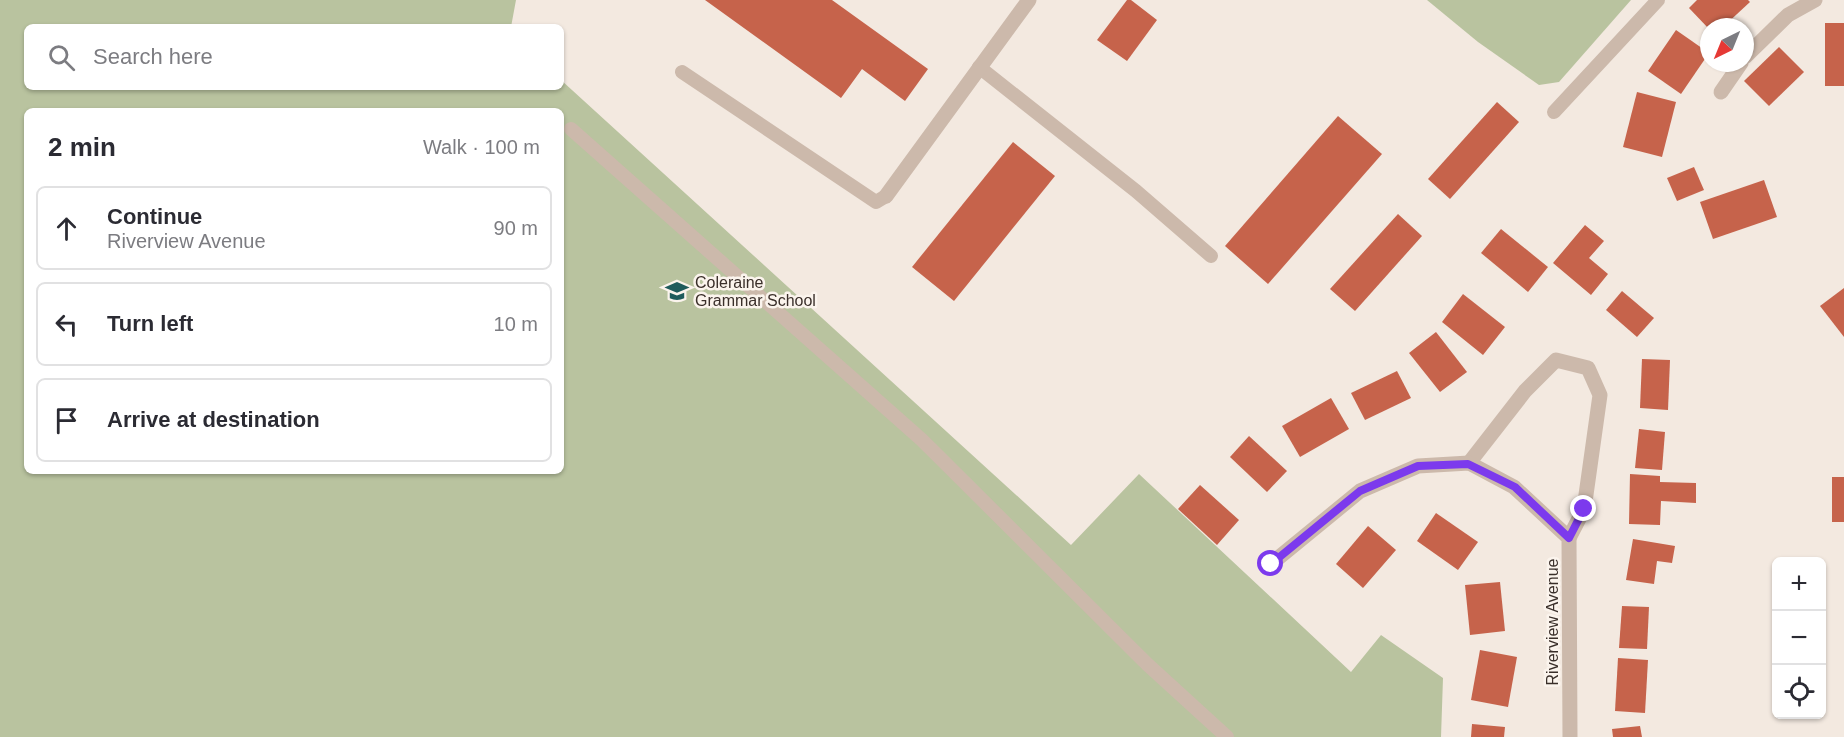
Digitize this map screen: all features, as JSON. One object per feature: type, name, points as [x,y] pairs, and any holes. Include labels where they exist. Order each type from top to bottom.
[{"type":"street","points":[[886,196],[1029,0]]},
{"type":"street","points":[[1754,48],[1788,15],[1815,0]]},
{"type":"street","points":[[1721,92],[1735,72]]},
{"type":"street","points":[[1468,464],[1526,391],[1556,360],[1588,368],[1600,394],[1584,509],[1569,538]]},
{"type":"street","name":"Riverview Avenue","points":[[1271,564],[1360,491],[1418,466],[1468,464],[1515,487],[1569,538],[1570,737]]},
{"type":"lane","points":[[1554,112],[1658,0]]},
{"type":"lane","points":[[979,67],[1136,191],[1211,256]]},
{"type":"lane","points":[[682,72],[876,202],[886,196]]},
{"type":"lane","points":[[571,129],[922,440],[1147,664],[1227,737]]},
{"type":"green space","name":"Coleraine Grammar School","points":[[0,0],[516,0],[512,24],[24,24],[24,90],[564,90],[564,83],[1071,545],[1139,474],[1351,672],[1381,635],[1443,678],[1441,737],[0,737]]},
{"type":"green space","points":[[1427,0],[1631,0],[1559,82],[1539,85],[1478,42]]},
{"type":"building","points":[[705,0],[832,0],[928,69],[905,101],[862,69],[841,98]]},
{"type":"building","points":[[1127,0],[1131,0],[1157,20],[1127,61],[1097,40]]},
{"type":"building","points":[[1697,0],[1748,0],[1750,2],[1733,18],[1700,20],[1689,8]]},
{"type":"building","points":[[1825,23],[1844,23],[1844,86],[1825,86]]},
{"type":"building","points":[[1676,30],[1700,47],[1700,66],[1681,94],[1648,71]]},
{"type":"building","points":[[1779,47],[1804,72],[1769,106],[1744,81]]},
{"type":"building","points":[[1637,92],[1676,102],[1662,157],[1623,147]]},
{"type":"building","points":[[1497,102],[1519,122],[1450,199],[1428,179]]},
{"type":"building","points":[[1338,116],[1382,154],[1268,284],[1225,246]]},
{"type":"building","points":[[1013,142],[1055,176],[954,301],[912,267]]},
{"type":"building","points":[[1694,167],[1704,190],[1677,201],[1667,178]]},
{"type":"building","points":[[1764,180],[1777,217],[1713,239],[1700,202]]},
{"type":"building","points":[[1398,214],[1422,236],[1355,311],[1330,289]]},
{"type":"building","points":[[1585,225],[1604,241],[1589,258],[1608,274],[1591,295],[1553,263]]},
{"type":"building","points":[[1501,229],[1548,267],[1528,292],[1481,253]]},
{"type":"building","points":[[1844,288],[1844,337],[1820,306]]},
{"type":"building","points":[[1622,291],[1654,318],[1637,337],[1606,310]]},
{"type":"building","points":[[1463,294],[1505,327],[1483,355],[1442,322]]},
{"type":"building","points":[[1436,332],[1467,372],[1440,392],[1409,353]]},
{"type":"building","points":[[1642,359],[1670,360],[1668,410],[1640,408]]},
{"type":"building","points":[[1397,371],[1411,398],[1365,420],[1351,393]]},
{"type":"building","points":[[1331,398],[1349,429],[1300,457],[1282,426]]},
{"type":"building","points":[[1639,429],[1665,432],[1662,470],[1635,468]]},
{"type":"building","points":[[1249,436],[1287,471],[1267,492],[1230,457]]},
{"type":"building","points":[[1630,474],[1660,476],[1660,482],[1696,483],[1696,503],[1661,501],[1660,525],[1629,524]]},
{"type":"building","points":[[1832,477],[1844,477],[1844,522],[1832,522]]},
{"type":"building","points":[[1200,485],[1239,520],[1217,545],[1178,509]]},
{"type":"building","points":[[1436,513],[1478,542],[1458,570],[1417,541]]},
{"type":"building","points":[[1368,526],[1396,550],[1363,588],[1336,564]]},
{"type":"building","points":[[1633,539],[1675,546],[1672,563],[1657,561],[1654,584],[1626,580]]},
{"type":"building","points":[[1500,582],[1505,631],[1470,635],[1465,585]]},
{"type":"building","points":[[1622,606],[1649,607],[1647,649],[1619,648]]},
{"type":"building","points":[[1480,650],[1517,657],[1508,707],[1471,700]]},
{"type":"building","points":[[1618,658],[1648,660],[1645,713],[1615,711]]},
{"type":"building","points":[[1472,724],[1505,727],[1504,737],[1471,737]]},
{"type":"building","points":[[1640,726],[1642,737],[1613,737],[1612,729]]},
{"type":"place","name":"Coleraine Grammar School","points":[[677,291]]},
{"type":"route","points":[[1271,564],[1360,491],[1418,466],[1468,464],[1515,487],[1569,538],[1584,509]]}]
